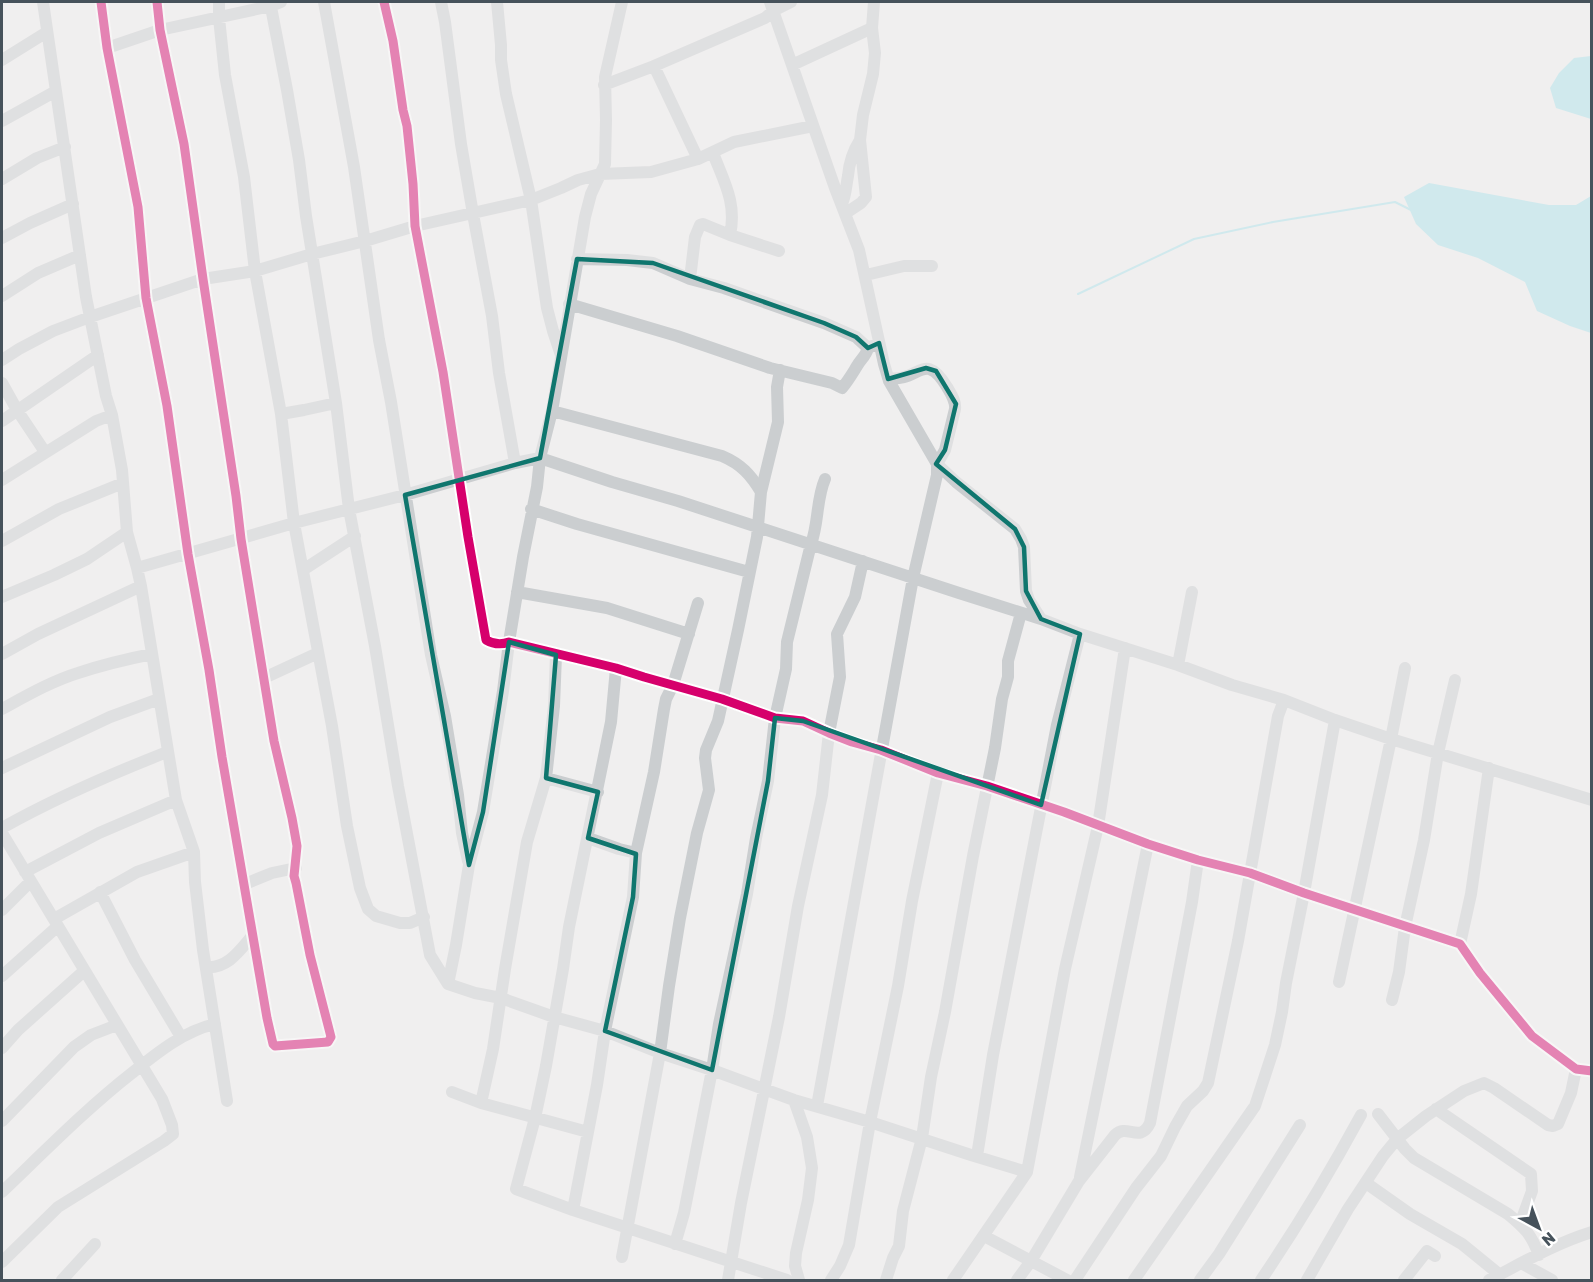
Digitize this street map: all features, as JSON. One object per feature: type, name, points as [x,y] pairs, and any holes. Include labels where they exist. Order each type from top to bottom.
[{"type":"street","points":[[43,2],[90,317],[122,471],[127,532],[141,586],[176,800],[194,852],[195,882],[206,967],[227,1101]]},
{"type":"street","points":[[101,2],[106,48],[138,207],[147,298],[167,406],[189,554],[267,1018],[273,1044],[277,1047],[328,1042],[331,1037],[305,932],[294,876],[297,846],[274,741],[241,539],[184,144],[160,30],[157,2]]},
{"type":"street","points":[[219,2],[225,75],[244,177],[255,271],[281,414],[294,523],[360,888],[368,909],[376,916],[400,923],[410,923],[424,917]]},
{"type":"street","points":[[324,2],[352,155],[431,655],[445,716],[462,833],[469,865]]},
{"type":"street","points":[[384,2],[407,126],[415,226],[443,372],[486,638],[490,642],[496,644],[509,642],[616,668],[722,699],[775,718],[803,721],[829,734],[881,750],[938,773],[987,786],[1148,844],[1250,873],[1460,944],[1480,973],[1532,1036],[1576,1069],[1592,1071]]},
{"type":"street","points":[[441,2],[473,214],[515,463]]},
{"type":"street","points":[[497,2],[504,83],[531,200],[548,308],[561,356]]},
{"type":"street","points":[[448,984],[469,865],[483,812],[531,509],[537,487],[540,458],[552,411],[585,217],[591,194],[605,164],[604,85],[622,2]]},
{"type":"street","points":[[771,6],[791,2]]},
{"type":"street","points":[[844,209],[864,201],[866,197],[860,140],[873,74],[874,2]]},
{"type":"street","points":[[106,48],[160,30],[219,18],[274,3],[336,403],[349,509],[356,536],[402,807],[430,955],[448,984],[605,1031],[660,1053],[794,1100],[1027,1172]]},
{"type":"street","points":[[604,85],[765,18],[771,6]]},
{"type":"street","points":[[771,6],[859,250],[866,275],[873,346],[904,409],[937,464],[956,483],[1015,529],[1024,548],[1026,591],[1041,619]]},
{"type":"street","points":[[792,65],[872,28]]},
{"type":"street","points":[[2,60],[47,32]]},
{"type":"street","points":[[654,66],[698,159]]},
{"type":"street","points":[[2,121],[56,91]]},
{"type":"street","points":[[2,360],[53,332],[90,317],[202,279],[255,271],[415,226],[531,200],[578,180],[600,174],[651,172],[698,159],[734,142],[813,126]]},
{"type":"street","points":[[844,209],[849,168],[860,140]]},
{"type":"street","points":[[2,179],[37,158],[64,147]]},
{"type":"street","points":[[713,153],[731,199],[730,235]]},
{"type":"street","points":[[2,238],[73,204]]},
{"type":"street","points":[[690,279],[695,237],[700,225],[703,224],[778,251]]},
{"type":"street","points":[[2,296],[38,273],[80,255]]},
{"type":"street","points":[[577,259],[653,263],[690,279],[724,288],[824,323],[873,346]]},
{"type":"street","points":[[866,275],[904,266],[932,266]]},
{"type":"street","points":[[569,304],[780,370],[832,383],[842,388],[873,346]]},
{"type":"street","points":[[2,421],[98,355]]},
{"type":"street","points":[[817,1106],[913,578],[937,475],[937,464],[945,450],[956,409],[956,404],[946,385],[936,371],[926,368],[902,379],[888,378]]},
{"type":"street","points":[[622,1257],[660,1053],[680,918],[697,833],[709,790],[706,750],[718,721],[738,630],[758,528],[761,492],[778,422],[777,387],[780,370]]},
{"type":"street","points":[[2,383],[45,452]]},
{"type":"street","points":[[281,414],[336,403]]},
{"type":"street","points":[[552,411],[722,456],[734,461],[748,473],[761,492]]},
{"type":"street","points":[[2,480],[45,452],[112,415]]},
{"type":"street","points":[[137,568],[294,523],[540,458],[1041,619],[1226,683],[1284,700],[1392,739],[1592,800]]},
{"type":"street","points":[[675,1244],[684,1213],[719,1024],[747,894],[768,781],[775,718],[786,669],[788,642],[816,530],[820,496],[825,479]]},
{"type":"street","points":[[2,541],[59,509],[123,483]]},
{"type":"street","points":[[531,509],[749,572]]},
{"type":"street","points":[[2,597],[87,559],[127,532]]},
{"type":"street","points":[[303,570],[356,536]]},
{"type":"street","points":[[728,1281],[798,906],[822,795],[829,734],[840,677],[837,634],[855,597],[863,561]]},
{"type":"street","points":[[2,654],[38,634],[141,586]]},
{"type":"street","points":[[517,592],[607,608],[689,634]]},
{"type":"street","points":[[1178,665],[1192,592]]},
{"type":"street","points":[[573,1210],[605,1031],[633,897],[636,853],[654,772],[666,699],[673,685],[698,603]]},
{"type":"street","points":[[886,1281],[899,1246],[903,1211],[922,1138],[931,1077],[1008,677],[1008,661],[1021,613]]},
{"type":"street","points":[[977,1156],[993,1055],[1041,806],[1057,725],[1080,634]]},
{"type":"street","points":[[953,1281],[1027,1172],[1065,969],[1098,826],[1125,648]]},
{"type":"street","points":[[264,678],[318,652]]},
{"type":"street","points":[[2,709],[28,694],[77,673],[152,654]]},
{"type":"street","points":[[482,1103],[527,842],[546,778],[554,706],[556,655]]},
{"type":"street","points":[[616,668],[611,722],[576,888],[546,1066],[516,1189],[787,1281]]},
{"type":"street","points":[[1339,982],[1392,739],[1404,668]]},
{"type":"street","points":[[1392,1000],[1424,840],[1438,753],[1455,680]]},
{"type":"street","points":[[2,768],[110,717],[159,699]]},
{"type":"street","points":[[1076,1281],[1136,1188],[1161,1156],[1187,1106],[1208,1083],[1238,941],[1278,716],[1284,700]]},
{"type":"street","points":[[1134,1281],[1255,1106],[1275,1045],[1335,720]]},
{"type":"street","points":[[2,1262],[58,1207],[173,1134],[162,1099],[2,835],[30,812],[168,752]]},
{"type":"street","points":[[1460,944],[1471,894],[1489,768]]},
{"type":"street","points":[[831,1281],[849,1245],[870,1122],[938,773]]},
{"type":"street","points":[[546,778],[598,792]]},
{"type":"street","points":[[2,909],[28,877],[99,833],[176,800]]},
{"type":"street","points":[[588,838],[636,853]]},
{"type":"street","points":[[1079,1181],[1148,844]]},
{"type":"street","points":[[2,976],[56,923],[100,892],[137,872],[194,852]]},
{"type":"street","points":[[1017,1281],[1079,1181],[1119,1131],[1142,1133],[1150,1123],[1198,860]]},
{"type":"street","points":[[245,884],[272,873],[296,868]]},
{"type":"street","points":[[100,892],[135,960],[181,1037]]},
{"type":"street","points":[[206,967],[221,966],[228,962],[253,934]]},
{"type":"street","points":[[2,1048],[18,1030],[84,971]]},
{"type":"street","points":[[2,1192],[106,1093],[141,1065],[181,1037],[215,1023]]},
{"type":"street","points":[[2,1120],[75,1047],[92,1035],[117,1025]]},
{"type":"street","points":[[1307,1281],[1348,1209],[1397,1138],[1464,1091],[1484,1083],[1553,1126],[1558,1124],[1571,1093],[1576,1069]]},
{"type":"street","points":[[452,1092],[482,1103],[588,1132]]},
{"type":"street","points":[[794,1100],[807,1137],[812,1168],[808,1200],[796,1253],[795,1266],[799,1281]]},
{"type":"street","points":[[1436,1109],[1531,1174],[1532,1191],[1520,1224]]},
{"type":"street","points":[[1378,1114],[1414,1158],[1508,1214],[1520,1224],[1532,1237],[1539,1255]]},
{"type":"street","points":[[1261,1281],[1323,1184],[1361,1115]]},
{"type":"street","points":[[1200,1281],[1220,1254],[1300,1125]]},
{"type":"street","points":[[1366,1183],[1410,1214],[1462,1244],[1495,1278],[1521,1263],[1592,1232]]},
{"type":"street","points":[[984,1236],[1067,1281]]},
{"type":"street","points":[[62,1281],[95,1244]]},
{"type":"street","points":[[1404,1281],[1427,1251],[1435,1256]]},
{"type":"street","points":[[1521,1263],[1552,1281]]},
{"type":"highlighted area","points":[[577,259],[653,263],[824,323],[856,337],[868,348],[879,343],[888,379],[926,368],[936,371],[956,404],[945,450],[936,464],[1015,529],[1024,547],[1026,591],[1041,619],[1080,634],[1041,805],[803,721],[775,718],[768,781],[712,1070],[605,1031],[633,897],[636,854],[588,838],[598,792],[546,778],[556,655],[509,642],[483,812],[469,865],[405,495],[540,458]]},
{"type":"water","points":[[1592,56],[1591,119],[1556,108],[1550,88],[1559,73],[1574,58]]},
{"type":"water","points":[[1429,183],[1549,205],[1576,205],[1591,196],[1591,333],[1537,311],[1525,282],[1478,258],[1438,245],[1416,224],[1404,197]]},
{"type":"waterway","points":[[1078,294],[1194,239],[1273,222],[1395,202],[1411,210]]},
{"type":"cycle path","points":[[101,2],[107,48],[138,207],[146,298],[167,406],[188,554],[267,1018],[275,1046],[328,1042],[331,1037],[310,955],[294,876],[297,846],[274,741],[241,539],[184,144],[160,30],[157,2]]},
{"type":"cycle path","points":[[384,2],[407,126],[415,226],[443,372],[486,640],[497,644],[509,642],[616,668],[722,699],[775,718],[803,721],[852,742],[881,750],[938,773],[987,786],[1148,844],[1250,873],[1460,944],[1480,973],[1532,1036],[1576,1069],[1592,1071]]}]
